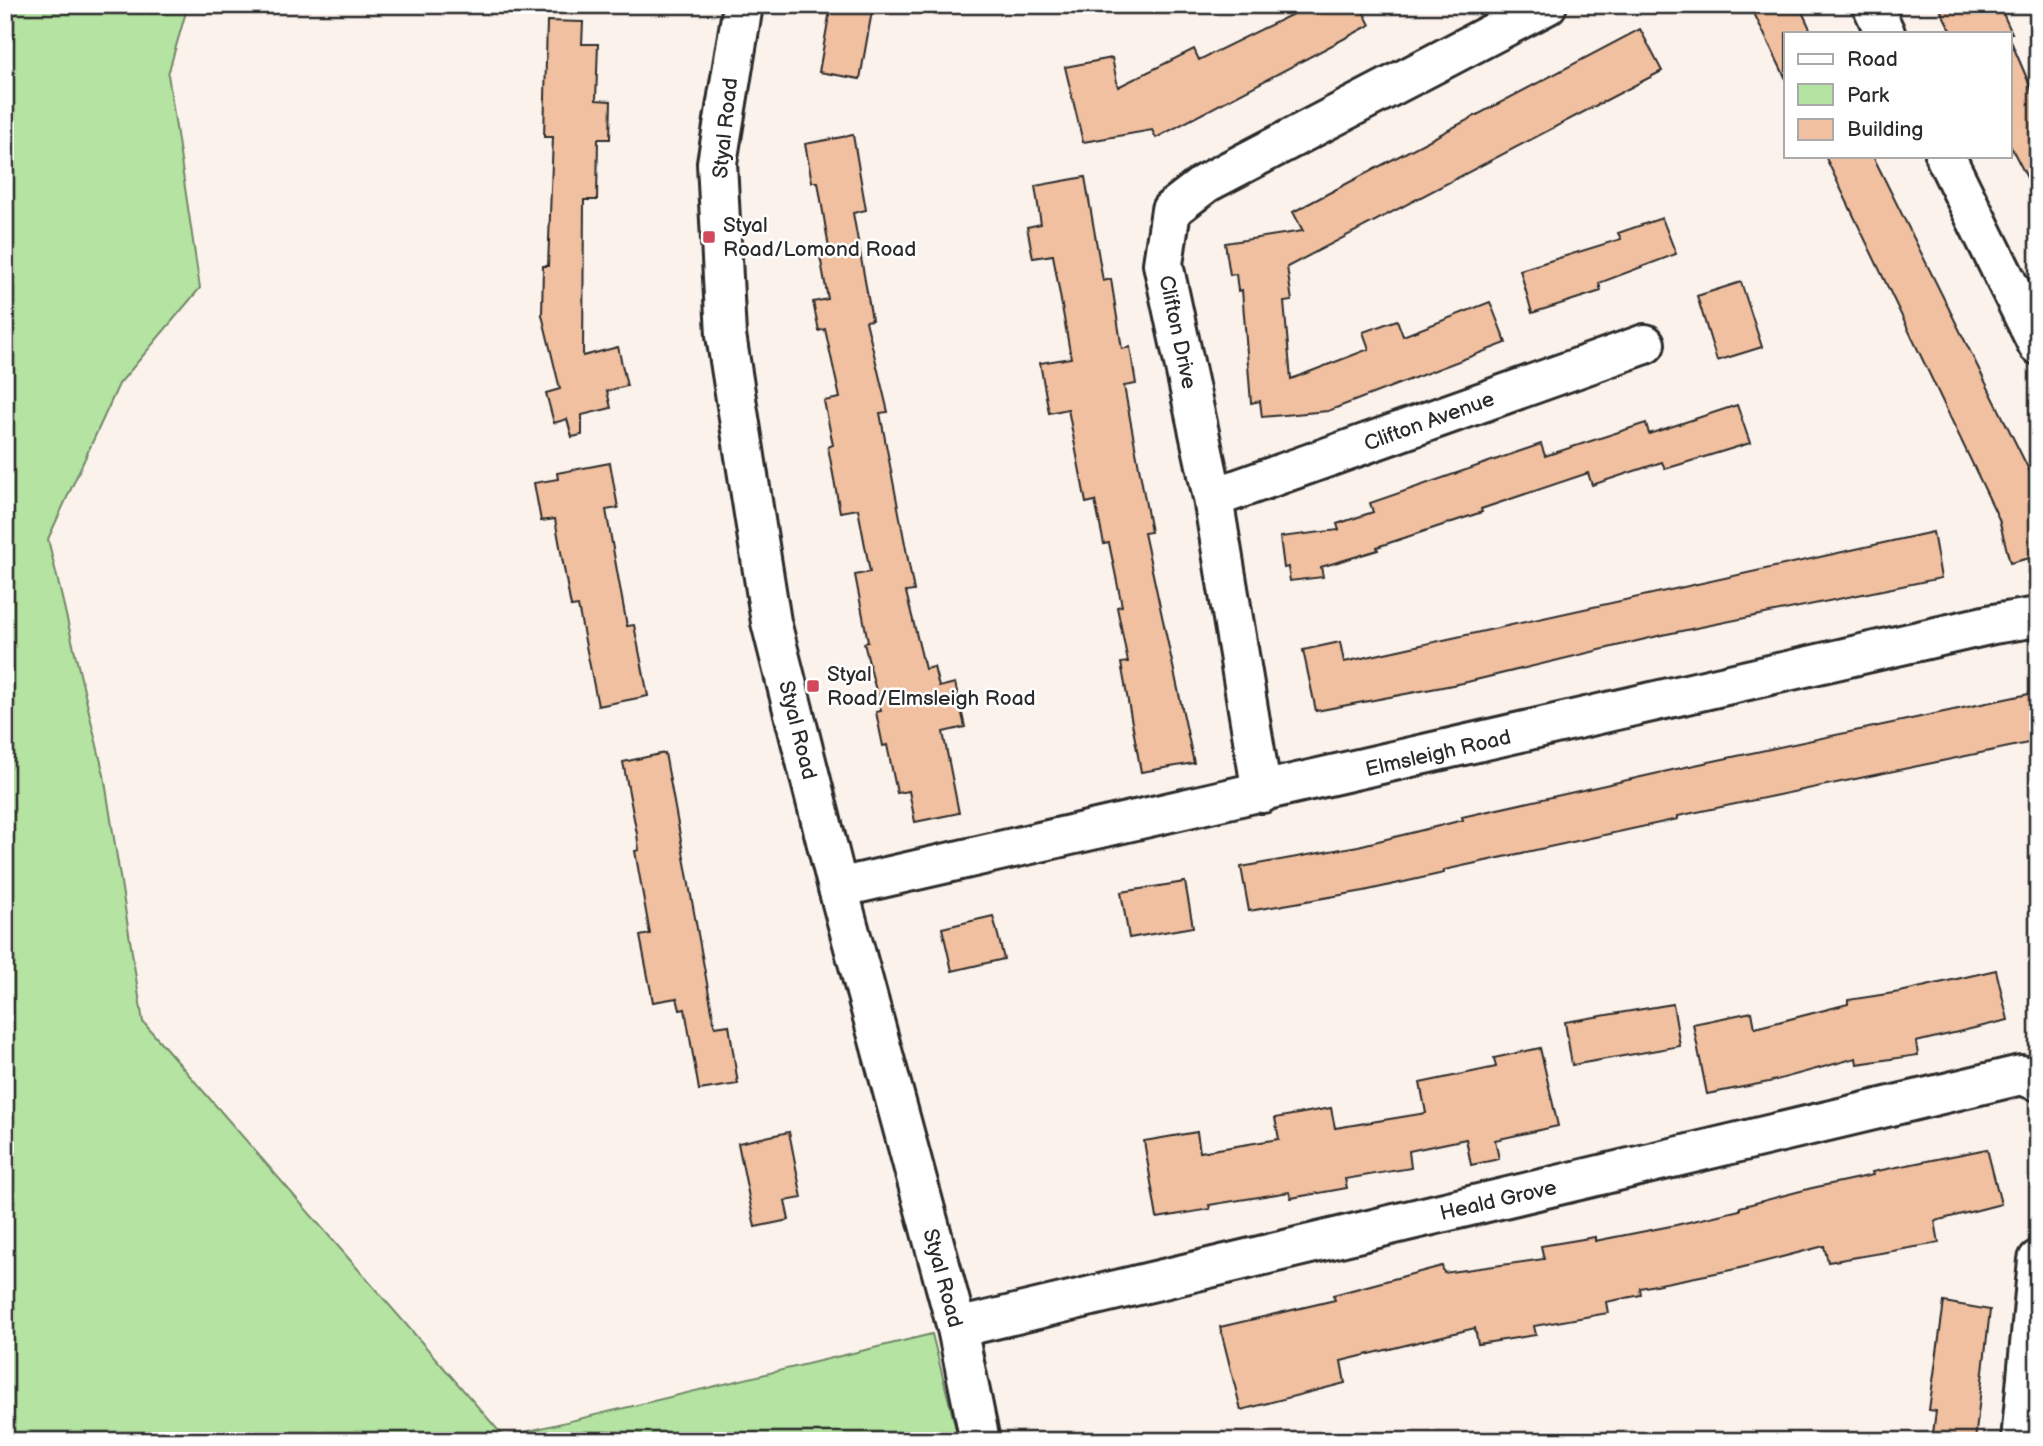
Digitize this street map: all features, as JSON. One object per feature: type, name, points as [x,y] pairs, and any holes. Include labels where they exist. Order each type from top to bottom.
[{"type":"street","name":"Styal Road","points":[[743,5],[717,163],[726,335],[771,622],[838,888],[957,1328],[980,1441]]},
{"type":"street","name":"Clifton Drive","points":[[1262,793],[1213,498],[1163,264],[1171,210],[1206,183],[1547,5]]},
{"type":"street","points":[[1872,5],[1885,32]]},
{"type":"street","points":[[1946,158],[2038,345]]},
{"type":"street","name":"Clifton Avenue","points":[[1213,498],[1645,344]]},
{"type":"street","name":"Elmsleigh Road","points":[[838,888],[1993,624],[2038,617]]},
{"type":"street","name":"Heald Grove","points":[[957,1328],[2021,1075],[2038,1081]]},
{"type":"street","points":[[2021,1441],[2038,1260]]},
{"type":"green space","points":[[5,5],[188,5],[168,74],[200,288],[119,384],[48,539],[104,775],[143,1022],[504,1437],[932,1334],[959,1441],[5,1441]]},
{"type":"building","points":[[831,5],[872,11],[860,79],[819,72]]},
{"type":"building","points":[[1311,5],[1360,5],[1370,25],[1156,138],[1152,130],[1083,142],[1065,67],[1112,58],[1118,87],[1194,49],[1199,60]]},
{"type":"building","points":[[1750,5],[1799,5],[1812,32],[1784,32],[1784,75]]},
{"type":"building","points":[[1938,5],[1999,5],[2012,33],[2011,32],[1952,32]]},
{"type":"building","points":[[547,21],[583,22],[582,44],[598,44],[596,100],[611,101],[610,139],[598,139],[597,200],[584,200],[583,356],[618,347],[627,386],[607,391],[611,408],[582,415],[582,435],[572,437],[567,419],[554,423],[546,393],[560,389],[542,315],[543,266],[548,266],[553,137],[544,137]]},
{"type":"building","points":[[1640,29],[1662,71],[1287,267],[1292,301],[1284,302],[1291,379],[1369,349],[1363,332],[1397,320],[1403,336],[1490,302],[1506,343],[1328,411],[1262,417],[1260,401],[1251,403],[1242,290],[1238,291],[1236,274],[1230,275],[1225,243],[1303,231],[1293,212]]},
{"type":"building","points":[[2011,41],[2038,104],[2038,199],[2011,147]]},
{"type":"building","points":[[853,135],[866,210],[853,213],[872,320],[866,321],[888,412],[880,413],[914,591],[906,592],[925,669],[934,667],[939,687],[955,683],[965,727],[943,732],[959,813],[915,822],[909,791],[897,793],[887,745],[883,746],[876,712],[881,711],[864,643],[868,642],[855,575],[870,572],[858,509],[840,512],[828,447],[833,445],[824,401],[840,398],[825,329],[819,331],[813,302],[828,299],[820,256],[830,254],[818,182],[812,182],[805,144]]},
{"type":"building","points":[[1826,158],[1874,158],[2038,488],[2038,556],[2010,563],[1999,519]]},
{"type":"building","points":[[1085,177],[1103,281],[1111,279],[1122,349],[1130,347],[1136,384],[1124,386],[1151,532],[1144,533],[1194,763],[1141,772],[1121,663],[1128,662],[1117,607],[1122,606],[1109,543],[1104,544],[1095,501],[1086,503],[1068,409],[1049,413],[1040,363],[1071,358],[1053,255],[1033,258],[1027,227],[1041,224],[1035,186]]},
{"type":"building","points":[[1662,218],[1676,254],[1599,283],[1601,291],[1532,313],[1520,270],[1621,239],[1618,233]]},
{"type":"building","points":[[1741,282],[1762,347],[1717,361],[1697,296]]},
{"type":"building","points":[[1737,405],[1750,443],[1665,469],[1662,462],[1592,485],[1588,473],[1377,547],[1378,550],[1321,567],[1323,577],[1290,581],[1288,567],[1284,568],[1280,537],[1339,530],[1337,524],[1373,512],[1370,503],[1541,444],[1545,456],[1646,423],[1649,434]]},
{"type":"building","points":[[610,463],[618,508],[606,510],[627,626],[634,625],[648,696],[598,706],[578,606],[571,607],[555,519],[541,521],[534,483],[558,479],[557,473]]},
{"type":"building","points":[[1933,532],[1941,578],[1662,635],[1463,683],[1316,711],[1303,650],[1340,642],[1344,662]]},
{"type":"building","points":[[2038,692],[2038,741],[1678,816],[1678,819],[1444,870],[1444,873],[1364,891],[1249,911],[1241,867],[1358,846],[1463,820],[1462,817]]},
{"type":"building","points":[[665,753],[715,1027],[729,1025],[738,1084],[699,1090],[685,1009],[680,1010],[677,998],[653,1002],[640,936],[650,934],[635,851],[639,850],[637,834],[623,762]]},
{"type":"building","points":[[1185,882],[1193,927],[1129,938],[1121,892]]},
{"type":"building","points":[[993,916],[1004,959],[952,971],[942,928]]},
{"type":"building","points":[[1996,970],[2008,1020],[1916,1042],[1918,1055],[1857,1064],[1856,1058],[1769,1082],[1707,1094],[1693,1024],[1752,1012],[1755,1028],[1848,1004],[1848,1000],[1900,992]]},
{"type":"building","points":[[1673,1004],[1680,1046],[1572,1065],[1565,1022]]},
{"type":"building","points":[[1540,1048],[1558,1126],[1495,1140],[1499,1159],[1471,1165],[1466,1139],[1409,1151],[1411,1168],[1345,1179],[1347,1188],[1291,1198],[1289,1192],[1209,1205],[1210,1209],[1157,1218],[1144,1141],[1197,1132],[1200,1152],[1279,1139],[1275,1118],[1331,1108],[1335,1128],[1426,1113],[1420,1083],[1496,1067],[1494,1058]]},
{"type":"building","points":[[789,1132],[802,1198],[785,1201],[789,1220],[755,1227],[738,1143]]},
{"type":"building","points":[[1987,1149],[2001,1204],[1935,1221],[1939,1243],[1828,1262],[1824,1246],[1736,1269],[1640,1288],[1641,1295],[1606,1302],[1608,1313],[1534,1326],[1536,1335],[1478,1344],[1475,1328],[1341,1361],[1345,1383],[1241,1410],[1220,1327],[1335,1300],[1333,1295],[1442,1266],[1444,1273],[1544,1259],[1541,1246],[1595,1237],[1595,1241],[1676,1225],[1740,1210],[1740,1207],[1812,1188],[1873,1175],[1872,1172]]},
{"type":"building","points":[[1944,1302],[1990,1310],[1975,1441],[1932,1441],[1936,1411],[1929,1410]]},
{"type":"place","name":"Styal Road/Lomond Road","points":[[709,237]]},
{"type":"place","name":"Styal Road/Elmsleigh Road","points":[[813,686]]}]
